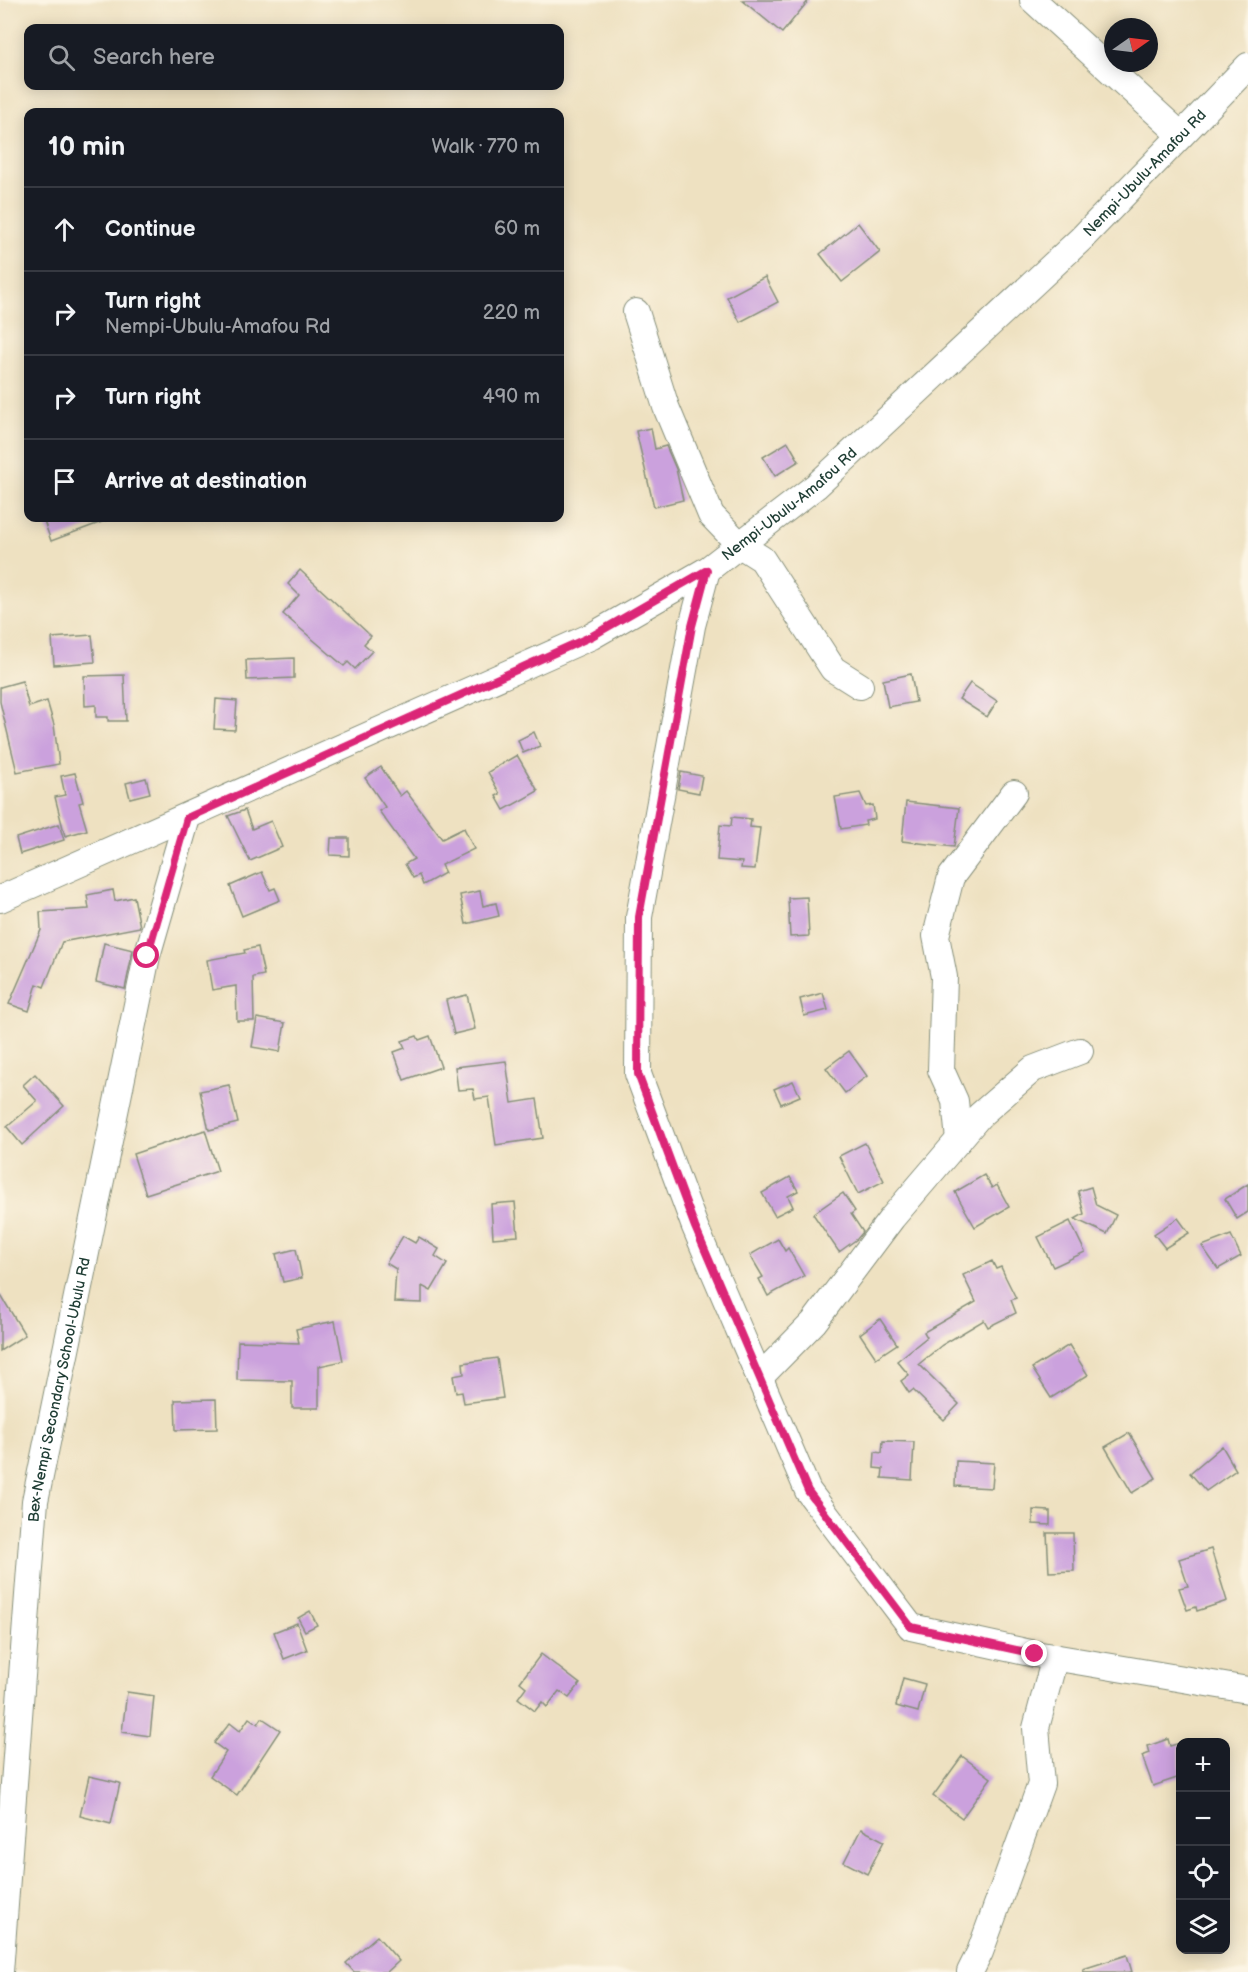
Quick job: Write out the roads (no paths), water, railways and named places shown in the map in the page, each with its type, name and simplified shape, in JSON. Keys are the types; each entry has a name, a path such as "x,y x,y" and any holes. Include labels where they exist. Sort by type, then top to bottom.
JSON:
{"street":[{"path":"1033,0 1181,135"},
{"name":"Nempi-Ubulu-Amafou Rd","path":"0,899 187,818 592,636 707,570 816,486 1081,239 1248,66"},
{"path":"636,312 666,407 711,515 740,545 762,559 833,669 860,686"},
{"path":"707,570 692,626 639,917 638,1074 695,1227 808,1491 911,1627 1055,1658 1248,1690"},
{"path":"959,1140 955,1101 941,1070 944,977 936,936 951,878 1014,793"},
{"name":"Bex-Nempi Secondary School-Ubulu Rd","path":"0,1972 36,1501 147,956 187,818"},
{"path":"759,1378 814,1322 892,1218 980,1115 1033,1069 1080,1051"},
{"path":"970,1972 980,1952 1041,1784 1036,1728 1055,1658"}]}
